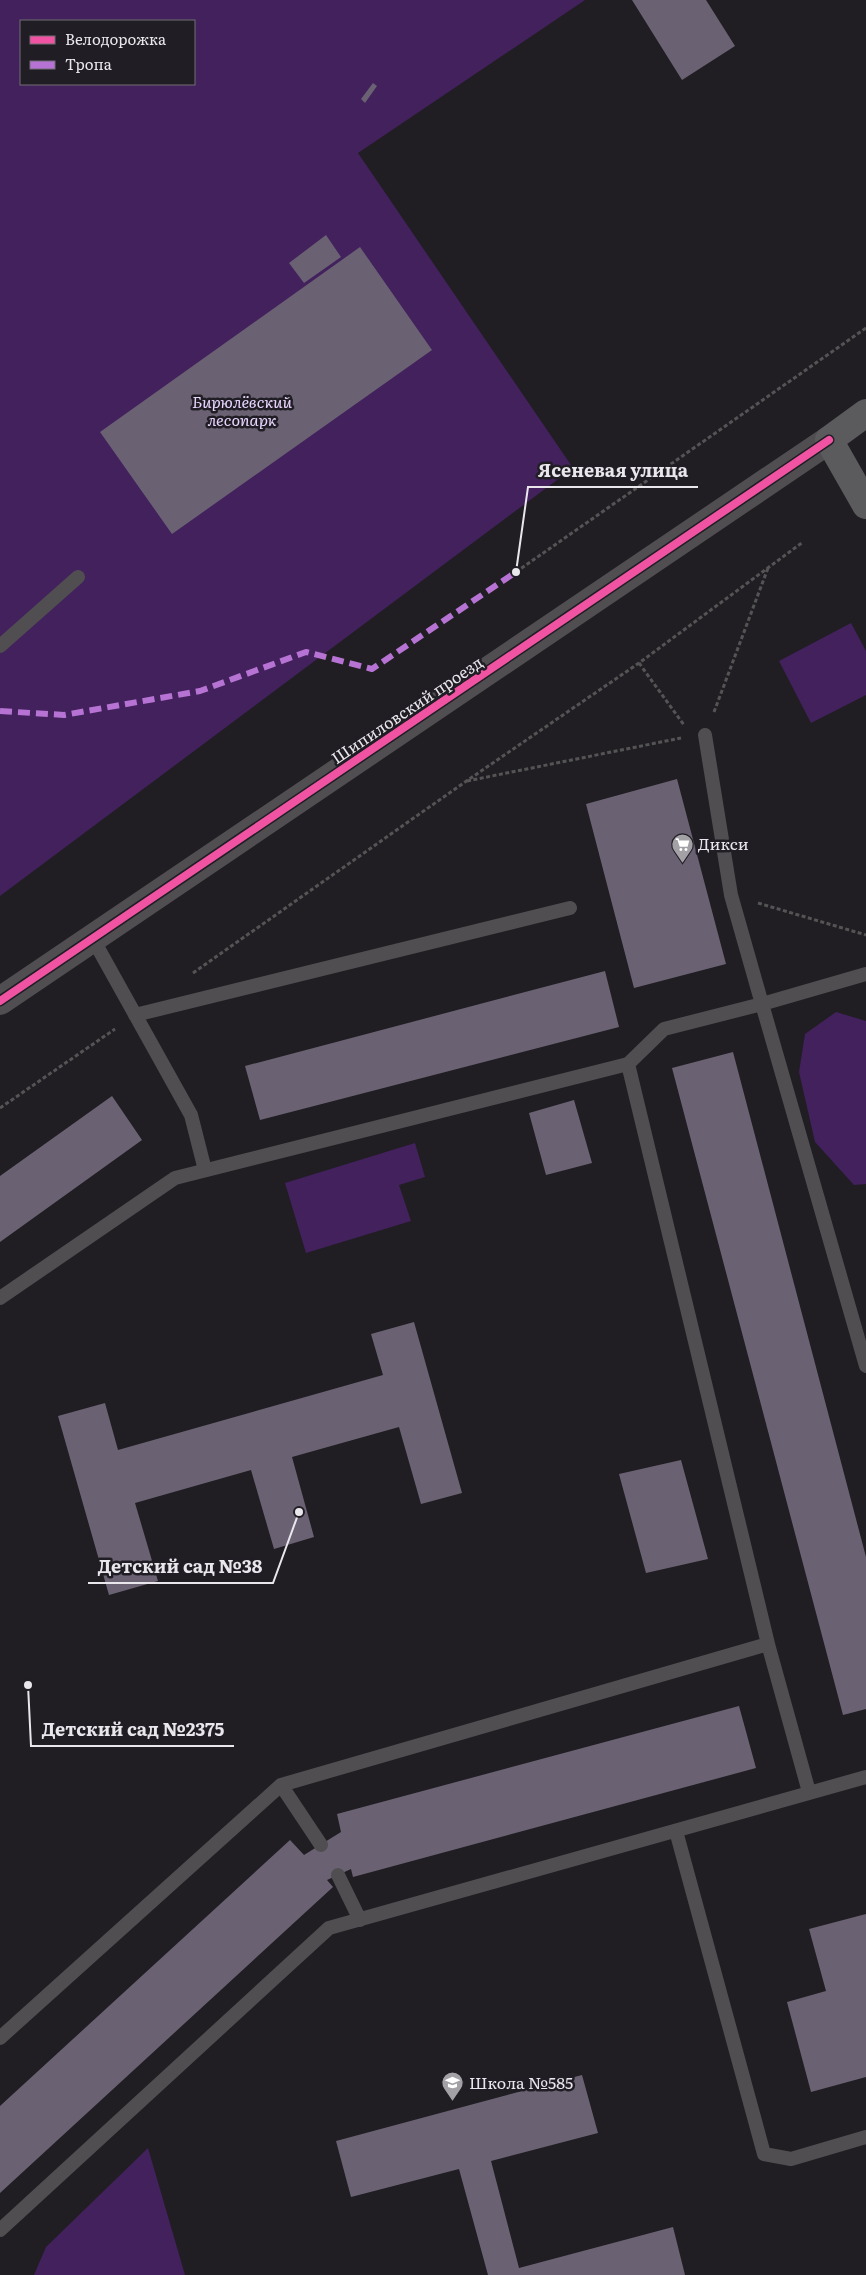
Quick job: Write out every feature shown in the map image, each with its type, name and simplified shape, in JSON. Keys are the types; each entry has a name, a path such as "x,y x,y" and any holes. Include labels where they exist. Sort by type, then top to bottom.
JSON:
{"main road":[{"name":"Шипиловский проезд","path":"828,440 866,412"},
{"path":"828,440 866,505"}],"street":[{"name":"Шипиловский проезд","path":"0,1001 828,440"}],"lane":[{"path":"0,646 78,578"},
{"path":"699,736 731,895 866,1366"},
{"path":"135,1015 570,908"},
{"path":"93,938 191,1115 205,1170"},
{"path":"0,1298 175,1178 628,1064 664,1029 762,1004 866,974"},
{"path":"628,1064 768,1644 809,1792"},
{"path":"0,2038 281,1784 768,1644"},
{"path":"0,2230 329,1928 866,1777"},
{"path":"281,1784 321,1844"},
{"path":"676,1831 764,2154 791,2159 866,2137"},
{"path":"338,1875 360,1920"}],"path":[{"path":"516,572 866,328"},
{"path":"191,975 465,782 639,663 803,542"},
{"path":"699,736 768,568"},
{"path":"639,663 699,736"},
{"path":"465,782 699,736"},
{"path":"731,895 866,935"},
{"path":"0,1108 135,1015"}],"green space":[{"name":"Бирюлёвский лесопарк","path":"0,0 585,0 358,153 573,468 0,896"},
{"path":"851,623 866,651 866,695 811,723 779,661"},
{"path":"836,1012 866,1021 866,1184 854,1185 815,1142 799,1072 805,1034"},
{"path":"415,1143 425,1177 399,1185 411,1221 306,1253 285,1183"},
{"path":"148,2148 185,2275 34,2275 46,2247"}],"building":[{"path":"632,0 706,0 735,46 682,80"},
{"path":"373,83 377,86 365,103 361,99"},
{"path":"326,235 341,257 304,283 289,263"},
{"path":"360,247 432,350 172,534 100,432"},
{"path":"677,779 726,964 634,988 586,804"},
{"path":"605,971 619,1027 260,1120 245,1066"},
{"path":"733,1052 866,1557 866,1709 843,1715 672,1068"},
{"path":"112,1096 142,1140 0,1242 0,1176"},
{"path":"574,1100 592,1163 546,1175 529,1113"},
{"path":"414,1322 462,1493 421,1504 399,1427 292,1457 314,1537 274,1549 251,1470 135,1503 158,1581 109,1595 58,1416 105,1403 118,1450 383,1375 371,1334"},
{"path":"681,1460 708,1559 646,1573 619,1474"},
{"path":"739,1706 756,1768 353,1877 351,1869 327,1880 333,1887 0,2193 0,2106 290,1840 304,1855 341,1832 337,1814"},
{"path":"866,1914 866,2077 811,2092 787,2002 826,1991 809,1929"},
{"path":"582,2075 598,2133 491,2161 519,2268 673,2227 685,2275 488,2275 459,2169 351,2197 336,2141"}],"marked path":[{"path":"0,711 64,715 200,691 306,652 372,669 516,572"}],"cycle path":[{"path":"0,1001 829,440"}],"place":[{"name":"Ясеневая улица","path":"516,572"},
{"name":"Дикси","path":"682,863"},
{"name":"Детский сад №38","path":"299,1512"},
{"name":"Детский сад №2375","path":"28,1685"},
{"name":"Школа №585","path":"453,2102"}]}
